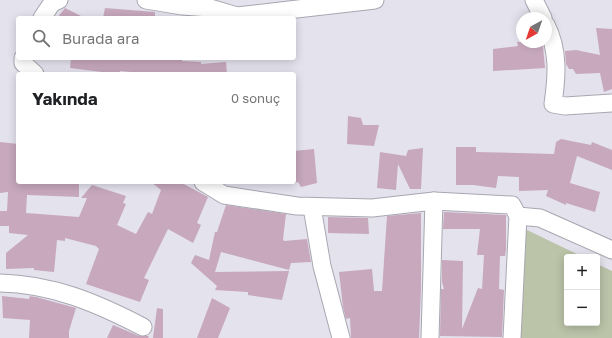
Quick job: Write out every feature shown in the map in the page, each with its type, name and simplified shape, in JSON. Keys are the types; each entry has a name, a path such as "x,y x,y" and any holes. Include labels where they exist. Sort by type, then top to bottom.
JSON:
{"street":[{"path":"43,16 52,3 59,0"},
{"path":"146,0 182,6 210,8 237,16 375,0"},
{"path":"218,0 237,16"},
{"path":"534,0 540,12"},
{"path":"552,36 557,72 553,104 565,106 612,103"},
{"path":"23,60 23,63 33,72"},
{"path":"206,184 224,195 253,201 312,207 372,208 434,201 512,205 518,216 512,338"},
{"path":"430,338 434,201"},
{"path":"312,207 322,266 342,338"},
{"path":"518,216 540,218 612,250"},
{"path":"0,284 33,285 57,290 104,307 143,327"}],"green space":[{"path":"519,229 527,230 577,254 564,254 564,326 600,326 600,265 612,271 612,338 515,338"}],"building":[{"path":"65,8 81,16 59,16"},
{"path":"105,8 155,12 155,16 103,16"},
{"path":"596,28 612,29 612,89 604,92 600,73 576,74 573,69 569,69 566,64 565,51 576,50 600,55"},
{"path":"516,46 516,48 543,48 545,68 493,71 493,49"},
{"path":"71,60 182,60 201,62 201,64 226,62 227,72 102,72 70,68"},
{"path":"348,116 361,118 363,125 379,125 374,146 347,144"},
{"path":"561,139 591,145 592,142 612,150 612,170 577,156 570,183 600,192 595,212 566,203 566,205 546,196 548,190 519,191 519,177 498,176 496,188 473,185 456,185 456,147 476,147 476,152 554,154 556,142"},
{"path":"0,142 16,144 16,184 79,184 79,197 27,195 26,213 79,217 87,198 81,198 92,185 126,196 123,203 126,204 117,225 136,234 148,212 152,214 161,190 154,184 184,184 208,197 197,223 201,225 193,243 168,229 144,278 149,280 140,302 86,284 99,249 96,246 65,238 65,241 57,240 54,272 34,270 34,268 6,269 6,253 28,235 9,233 9,226 0,226 0,211 7,211 8,192 0,193"},
{"path":"423,148 421,189 410,189 398,164 396,190 377,188 380,152 406,156 408,150"},
{"path":"314,149 317,183 301,187 298,182 296,182 296,151"},
{"path":"226,205 286,214 284,241 307,239 311,262 291,263 289,270 221,252 215,272 289,271 282,300 248,295 248,292 215,290 217,286 191,263 195,255 209,260 215,232 217,232"},
{"path":"444,212 506,215 506,250 505,256 500,256 499,289 504,290 502,337 440,336 441,289 444,289 442,282 442,260 463,261 462,329 478,288 482,289 484,255 477,255 480,229 443,229"},
{"path":"421,213 421,289 419,338 351,338 350,318 346,319 343,307 339,272 372,269 374,291 382,291 387,216"},
{"path":"328,217 368,218 369,234 328,233"},
{"path":"2,296 29,299 30,296 76,308 69,331 69,338 29,338 30,320 3,318"},
{"path":"212,298 230,308 218,338 197,338"},
{"path":"157,308 163,309 163,338 153,338"},
{"path":"113,325 139,336 149,336 148,338 107,338"}]}
